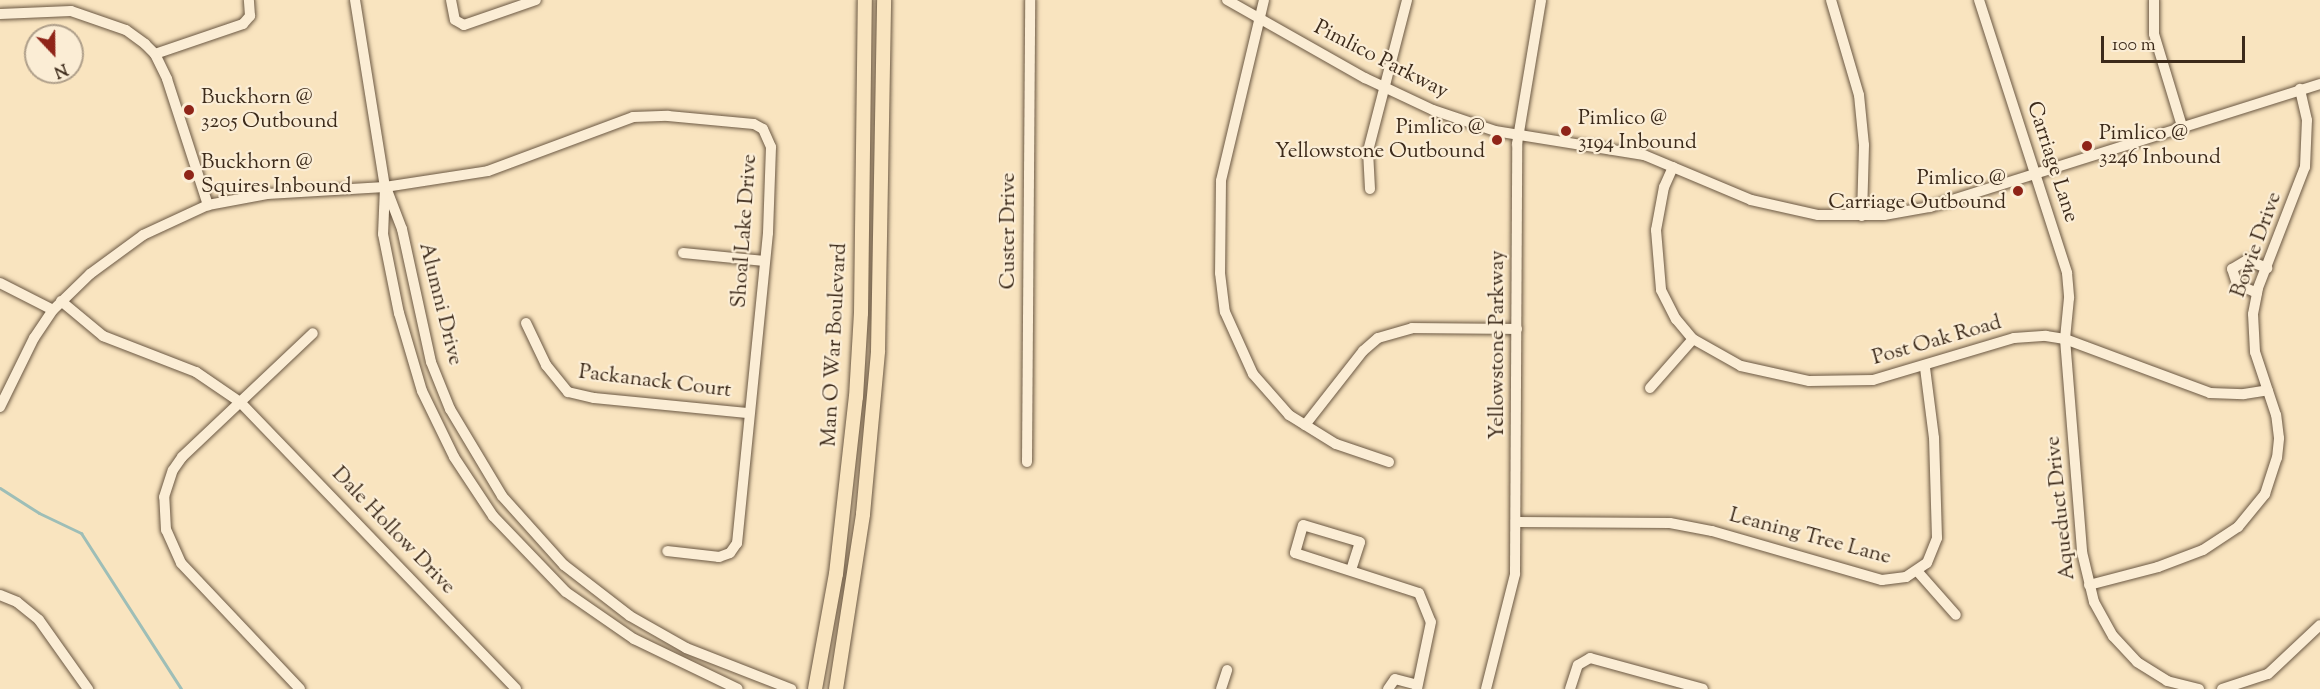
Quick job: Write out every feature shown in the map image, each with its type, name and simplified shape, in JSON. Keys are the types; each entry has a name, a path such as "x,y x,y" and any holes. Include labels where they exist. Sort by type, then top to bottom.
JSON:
{"main road":[{"name":"Man O War Boulevard","path":"815,689 845,510 859,354 865,0"},
{"name":"Man O War Boulevard","path":"836,689 863,514 878,351 884,0"}],"street":[{"path":"155,54 243,24 250,15 249,0"},
{"name":"Alumni Drive","path":"356,0 386,187 402,229 431,362 450,409 508,503 577,576 630,616 694,651 791,689"},
{"path":"451,0 455,20 464,25 536,0"},
{"name":"Custer Drive","path":"1027,462 1030,0"},
{"name":"Pimlico Parkway","path":"1227,0 1384,87 1432,110 1517,135 1634,153 1773,207 1818,215 1862,216 1930,207 2320,84"},
{"path":"1264,0 1221,181 1222,295 1231,329 1252,374 1279,405 1305,426 1336,444 1389,462"},
{"path":"1370,189 1368,151 1407,0"},
{"name":"Yellowstone Parkway","path":"1486,689 1512,591 1517,522 1517,135 1541,0"},
{"path":"1831,0 1859,95 1864,145 1862,216"},
{"name":"Carriage Lane","path":"1979,0 2067,273 2070,298 2065,339"},
{"path":"2154,0 2154,34 2182,126"},
{"path":"0,14 55,10 88,16 126,30 155,54 208,205"},
{"name":"Bowie Drive","path":"2089,585 2187,557 2220,540 2254,511 2265,494 2277,458 2276,415 2253,340 2257,293 2305,167 2307,120 2300,89"},
{"name":"Shoal Lake Drive","path":"386,187 509,165 633,117 668,116 754,124 763,129 771,147 765,261 734,549 719,557 667,551"},
{"name":"Post Oak Road","path":"1673,167 1659,208 1657,272 1667,306 1693,339 1741,366 1799,380 1873,380 1925,368 2014,338 2065,339 2210,393 2244,394 2268,390"},
{"path":"0,406 21,359 53,310 123,247 208,205 267,194 386,187"},
{"name":"Alumni Drive","path":"386,187 383,234 409,353 441,434 487,508 548,576 594,614 670,659 738,689"},
{"path":"683,253 765,261"},
{"path":"2257,293 2237,284 2232,269 2247,260 2267,268"},
{"path":"0,283 53,310"},
{"name":"Dale Hollow Drive","path":"62,301 103,336 195,372 240,402 516,689"},
{"name":"Packanack Court","path":"526,323 546,365 568,392 594,398 747,413"},
{"path":"1305,426 1362,351 1378,338 1412,328 1517,329"},
{"path":"300,689 181,563 166,530 164,497 173,470 240,402 314,333"},
{"path":"1650,388 1693,339"},
{"name":"Aqueduct Drive","path":"2065,339 2082,552 2089,585 2103,621 2137,662 2167,681 2199,689"},
{"name":"Leaning Tree Lane","path":"1517,522 1670,523 1712,531 1882,580 1898,580 1918,572 1932,556 1937,538 1934,438 1925,368"},
{"path":"1352,570 1360,542 1303,525 1295,553 1419,593 1428,608 1431,622 1417,687 1395,679 1388,689"},
{"path":"1918,572 1956,615"},
{"path":"0,595 17,602 39,620 88,689"},
{"path":"2222,689 2268,674 2320,626"},
{"path":"1569,689 1578,665 1590,658 1703,689"},
{"path":"1221,689 1227,670"}],"waterway":[{"path":"0,488 39,513 81,533 181,689"}],"place":[{"name":"Buckhorn @ 3205 Outbound","path":"189,110"},
{"name":"Pimlico @ 3194 Inbound","path":"1566,131"},
{"name":"Pimlico @ Yellowstone Outbound","path":"1497,140"},
{"name":"Pimlico @ 3246 Inbound","path":"2087,146"},
{"name":"Buckhorn @ Squires Inbound","path":"189,175"},
{"name":"Pimlico @ Carriage Outbound","path":"2018,191"}]}
